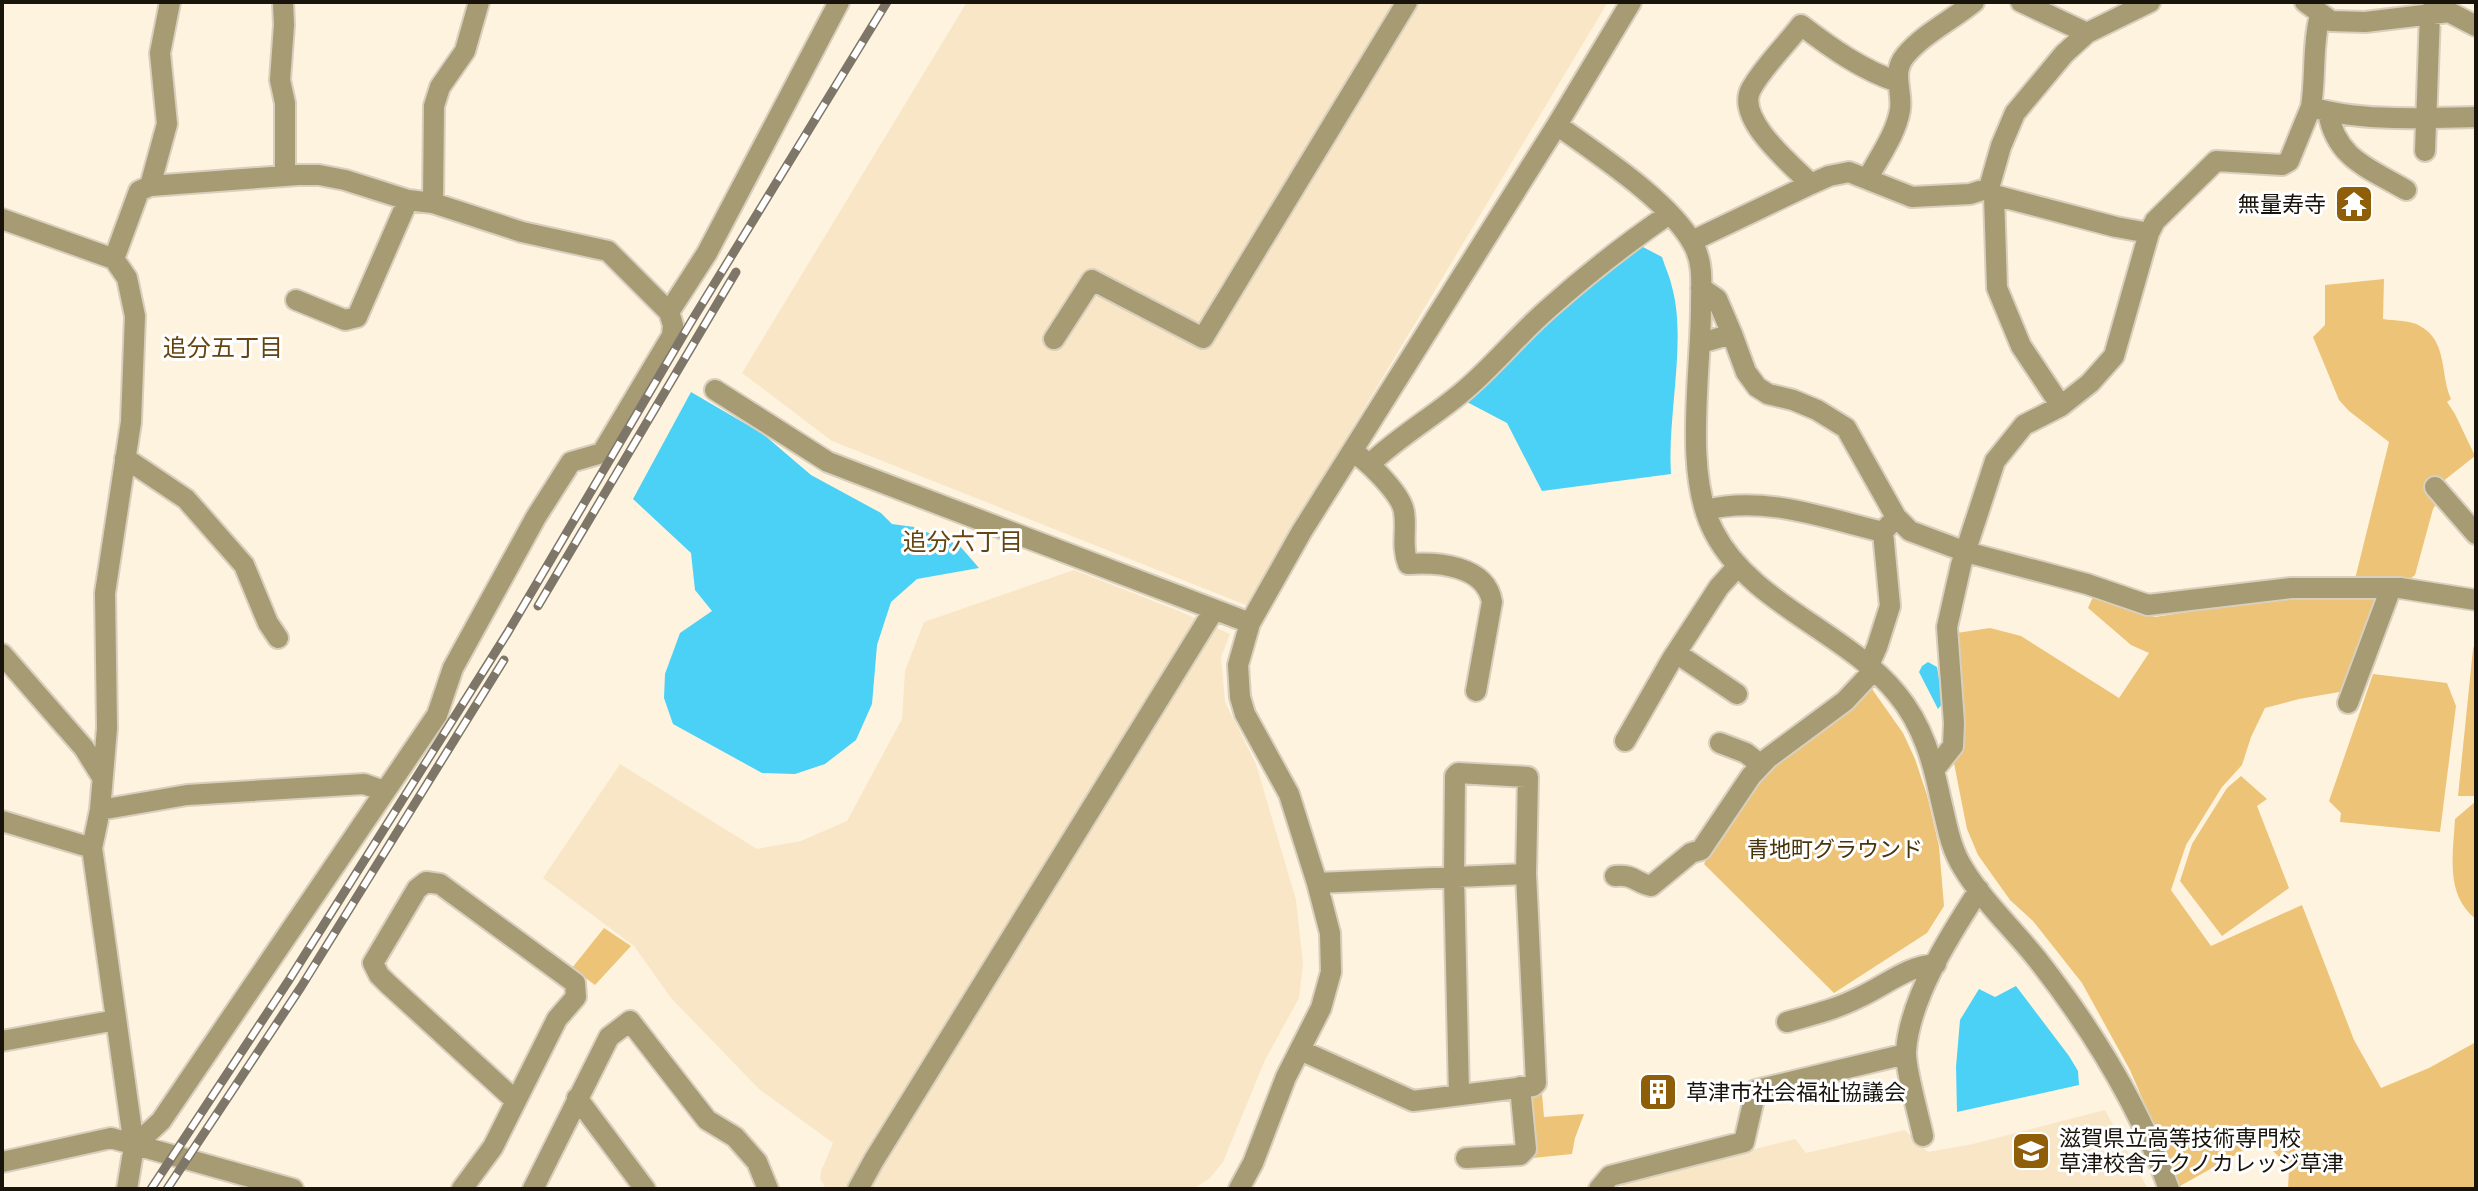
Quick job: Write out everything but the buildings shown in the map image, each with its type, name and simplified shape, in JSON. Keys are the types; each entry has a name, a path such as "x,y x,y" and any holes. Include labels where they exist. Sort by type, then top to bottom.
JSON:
{"street":[{"path":"150,186 167,124 160,53 170,2"},
{"path":"283,2 280,80 285,103 285,176"},
{"path":"433,203 434,106 440,87 465,51 479,2"},
{"path":"669,312 707,253 839,2"},
{"path":"1054,339 1092,280 1203,338 1407,2"},
{"path":"1239,1189 1250,1170 1278,1095 1321,1008 1331,972 1330,933 1289,794 1245,714 1240,697 1238,665 1250,623 1302,531 1631,2"},
{"path":"1868,178 1898,122 1901,104 1896,75 1903,58 1974,2"},
{"path":"2021,2 2087,33"},
{"path":"2061,406 2021,346 1997,288 1991,192 2001,146 2015,113 2064,54 2087,33 2150,2"},
{"path":"2313,8 2331,21 2365,22 2433,8 2449,12 2476,26"},
{"path":"2313,8 2319,109 2345,152 2406,190"},
{"path":"2425,151 2433,8"},
{"path":"1811,184 1765,139 1749,109 1750,91 1801,25 1843,55 1898,82"},
{"path":"2319,109 2426,118 2476,117"},
{"path":"1934,770 1953,746 1947,627 1961,565 1995,461 2024,425 2061,406 2090,383 2114,356 2155,221 2216,161 2282,165 2289,161 2319,109"},
{"path":"1557,125 1641,187 1692,241 1700,259 1701,343 1696,450 1705,510 1720,543 1738,566 1760,586 1871,668 1898,695 1913,716 1934,770 1950,841 1964,870 2092,1034 2138,1116 2169,1189"},
{"path":"1692,241 1829,176 1849,172 1912,197 1991,192 2116,227 2149,233"},
{"path":"114,259 139,191 150,186 319,175 408,200 433,203 522,232 608,251 669,312 673,325 672,336 602,453 571,462 536,517 453,668 437,715 161,1121 134,1146"},
{"path":"296,300 345,320 357,317 408,200"},
{"path":"1370,464 1466,389 1547,309 1632,239 1669,214"},
{"path":"2,219 114,259 127,278 135,316 131,422 105,593 107,728 100,810 92,848 134,1146 127,1189"},
{"path":"1615,876 1635,877 1644,885 1651,886 1691,853 1701,850 1739,792 1761,765 1845,701 1871,668 1890,606 1889,525 1846,428 1817,410 1768,394 1757,387 1746,372 1717,299 1701,288"},
{"path":"1701,343 1732,334"},
{"path":"715,390 828,462 1250,623"},
{"path":"1353,451 1370,464 1404,508 1403,554 1408,564 1428,562 1453,566 1475,576 1491,593 1476,691"},
{"path":"125,458 186,499 244,565 268,623 278,638"},
{"path":"2435,487 2476,534"},
{"path":"1705,510 1747,504 1889,525 1966,552 2087,584 2148,605 2291,588 2391,588 2476,600"},
{"path":"1625,741 1676,653 1719,587 1738,566"},
{"path":"2348,703 2391,588"},
{"path":"858,1189 1214,610"},
{"path":"1676,653 1737,694"},
{"path":"2,654 84,748 102,777"},
{"path":"1720,743 1746,753 1761,765"},
{"path":"1300,1050 1413,1101 1533,1086 1536,1083 1526,874 1528,777 1458,773 1455,776 1459,1094"},
{"path":"100,810 187,795 364,784 384,791"},
{"path":"2,821 92,848"},
{"path":"1317,883 1526,874"},
{"path":"462,1189 493,1147 516,1101 557,1019 576,997 575,983 440,884 426,882 417,889 373,963 374,968 516,1101"},
{"path":"1923,1136 1906,1054 1913,1017 1946,940 1979,890"},
{"path":"1787,1022 1836,1008 1878,989 1910,969 1936,964"},
{"path":"2,1041 116,1020"},
{"path":"533,1189 609,1037 630,1021 707,1120 735,1137 757,1162 768,1189"},
{"path":"1599,1189 1610,1176 1744,1142 1756,1090 1906,1054"},
{"path":"1466,1158 1520,1155 1526,1149 1520,1087"},
{"path":"577,1098 645,1189"},
{"path":"2,1162 111,1138 293,1189"}],"shaded area":[{"path":"967,2 1608,2 1246,605 832,441 742,373"},
{"path":"1074,570 1230,634 1221,657 1225,702 1256,764 1296,900 1303,964 1299,998 1265,1060 1223,1162 1210,1178 1193,1189 826,1189 820,1179 821,1171 833,1143 759,1089 671,998 634,946 543,878 620,764 757,849 801,841 847,821 902,719 905,671 924,622"},
{"name":"滋賀県立高等技術専門校 草津校舎テクノカレッジ草津","path":"2105,1110 2148,1189 1621,1189 1624,1183 1795,1139 1806,1153 1905,1130 1928,1152 1973,1144"}],"green space":[{"path":"2384,279 2383,319 2416,324 2435,340 2451,399 2447,402 2475,456 2437,486 2438,501 2433,509 2415,575 2406,582 2355,579 2389,442 2339,400 2313,337 2325,325 2325,285"},
{"path":"2382,595 2345,691 2265,708 2242,765 2222,787 2186,845 2171,890 2211,946 2302,905 2354,1040 2381,1088 2429,1068 2476,1042 2476,1189 2288,1189 2289,1167 2270,1148 2255,1144 2180,1186 2130,1070 2082,983 2033,921 2010,900 1978,855 1967,829 1954,763 1957,746 1950,634 1990,628 2021,636 2119,698 2149,653 2131,645 2088,608 2093,597 2155,617 2285,597"},
{"path":"2476,639 2476,796 2458,796 2473,649"},
{"path":"2373,674 2447,683 2456,706 2440,832 2340,822 2341,813 2329,801"},
{"name":"青地町グラウンド","path":"1872,689 1903,733 1927,795 1939,846 1944,906 1927,933 1834,993 1704,864 1728,818 1768,768"},
{"path":"2241,776 2267,799 2257,806 2289,888 2222,936 2180,881 2192,844 2227,788"},
{"path":"2476,801 2476,919 2459,898 2453,860 2455,819"},
{"path":"604,928 631,946 595,985 572,968"},
{"path":"1542,1094 1544,1117 1584,1114 1572,1154 1533,1158 1528,1096"}],"water":[{"path":"1643,247 1662,257 1676,308 1678,331 1671,474 1542,491 1507,423 1465,401 1629,248"},
{"path":"691,392 763,434 811,475 881,513 892,524 914,527 959,545 979,568 917,579 891,602 877,645 872,704 856,740 825,764 795,774 762,773 673,724 664,698 665,674 680,633 712,611 695,590 691,553 633,499"},
{"path":"1928,662 1937,667 1943,703 1938,709 1919,672"},
{"path":"2016,986 2069,1056 2078,1071 2079,1085 1957,1112 1956,1067 1960,1020 1979,989 1995,997"}],"railway":[{"path":"151,1189 289,980 508,632 691,322 887,2"},
{"path":"538,606 736,272"},
{"path":"167,1189 301,987 504,660"}],"place":[{"name":"無量寿寺","path":"2354,204"},
{"name":"草津市社会福祉協議会","path":"1658,1092"},
{"name":"滋賀県立高等技術専門校 草津校舎テクノカレッジ草津","path":"2031,1151"}],"district":[{"name":"追分五丁目","path":"223,348"},
{"name":"追分六丁目","path":"963,542"}]}
